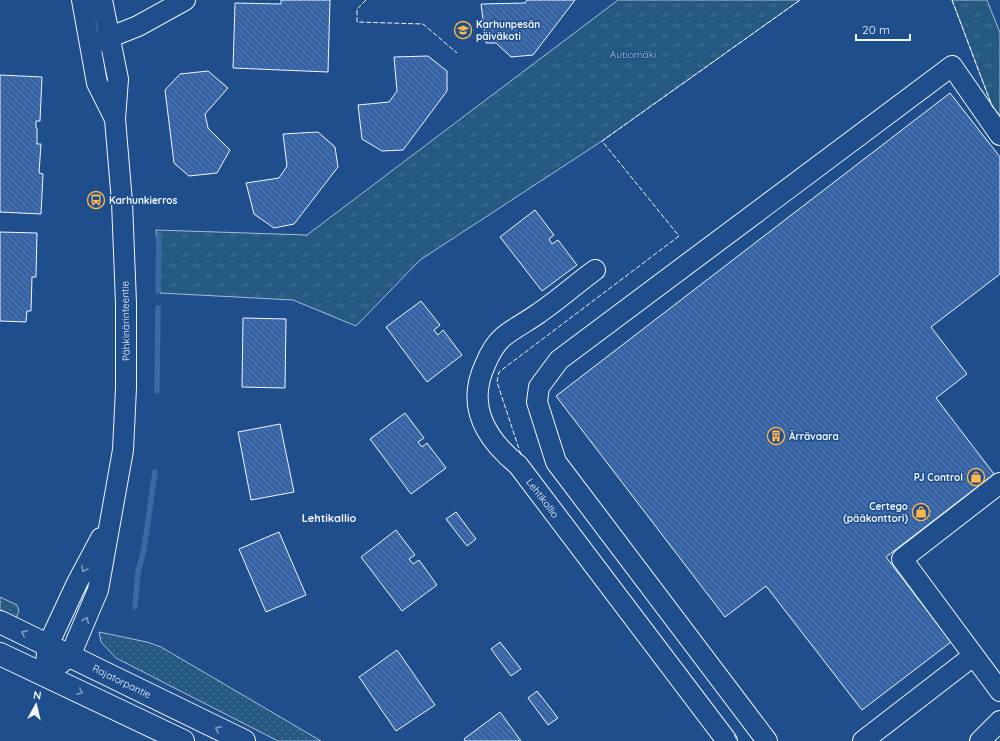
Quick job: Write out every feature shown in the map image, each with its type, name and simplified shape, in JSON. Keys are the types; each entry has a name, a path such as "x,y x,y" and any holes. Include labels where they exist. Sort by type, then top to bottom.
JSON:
{"main road":[{"name":"Rajatorpantie","path":"0,622 244,741"},
{"path":"0,654 182,741"}],"street":[{"name":"Pähkinärinteentie","path":"82,0 97,83 115,119"},
{"name":"Pähkinärinteentie","path":"45,676 70,656 98,590 123,450 126,388 126,303 122,202 115,119 118,79 102,0"},
{"path":"90,45 138,26 185,0"},
{"path":"767,741 556,462 537,402 539,387 559,360 952,66 1000,135"},
{"name":"Lehtikallio","path":"595,270 539,313 503,337 494,349 481,374 477,400 481,420 489,436 504,454 518,466 727,741"},
{"path":"1000,483 902,559 1000,691"},
{"name":"Pähkinärinteentie","path":"45,676 48,645 77,583 109,523"},
{"path":"863,741 973,656"},
{"path":"182,741 193,716"},
{"path":"980,741 1000,721"}],"green space":[{"name":"Autiomäki","path":"618,0 800,0 602,141 420,260 356,326 293,300 160,293 156,230 307,235"},
{"path":"952,0 987,0 1000,33 1000,116 992,106"},
{"path":"0,597 17,605 19,611 16,618 0,612"},
{"path":"99,632 147,642 161,647 321,741 278,741 116,658 101,642"}],"building":[{"path":"281,0 330,0 328,72 233,68 235,3 281,4"},
{"path":"527,0 575,0 533,55 511,57 496,43 486,43 481,4 525,3"},
{"path":"428,56 447,71 447,91 403,150 382,151 362,139 358,105 389,102 397,91 394,57"},
{"path":"208,71 228,88 205,114 208,128 230,150 217,173 189,176 174,163 165,90 180,74"},
{"path":"0,75 42,77 40,121 36,121 37,144 41,144 39,173 43,174 41,214 0,212"},
{"name":"Ärrävaara","path":"950,93 1000,157 1000,274 931,327 967,374 936,398 994,474 886,557 951,642 862,710 766,586 725,617 556,396"},
{"path":"318,132 335,147 338,167 294,224 274,228 254,214 246,183 279,178 287,166 283,134"},
{"path":"535,210 554,235 549,239 552,244 558,240 577,265 542,291 500,237"},
{"path":"0,232 37,233 36,277 32,277 31,311 27,311 26,322 0,321"},
{"path":"421,301 440,325 434,330 438,335 443,330 462,355 427,382 386,327"},
{"path":"243,318 286,319 285,388 242,387"},
{"path":"405,413 424,438 418,442 422,447 427,443 446,468 411,494 370,439"},
{"path":"280,424 294,492 251,500 238,432"},
{"path":"456,512 476,539 467,546 446,519"},
{"path":"396,530 415,555 409,559 413,564 419,560 437,585 402,611 361,557"},
{"path":"279,532 306,595 266,612 239,549"},
{"path":"500,642 521,669 511,676 491,649"},
{"path":"397,650 435,705 396,731 359,677"},
{"path":"537,691 558,718 548,725 528,698"},
{"path":"500,712 521,741 465,741 464,739"}],"waterway":[{"path":"158,291 159,235"},
{"path":"157,391 158,308"},
{"path":"135,607 138,572 144,549 155,472"}],"fence":[{"path":"366,0 357,9 357,22 423,24 457,53"},
{"path":"521,455 497,382 499,372 679,236 602,141 800,0"},
{"path":"952,0 992,106 1000,116"},
{"path":"734,735 738,741"}],"place":[{"name":"Karhunpesän päiväkoti","path":"463,30"},
{"name":"Karhunkierros","path":"96,200"},
{"name":"Ärrävaara","path":"776,436"},
{"name":"PJ Control","path":"976,477"},
{"name":"Certego (pääkonttori)","path":"921,512"}],"district":[{"name":"Lehtikallio","path":"329,518"}]}
